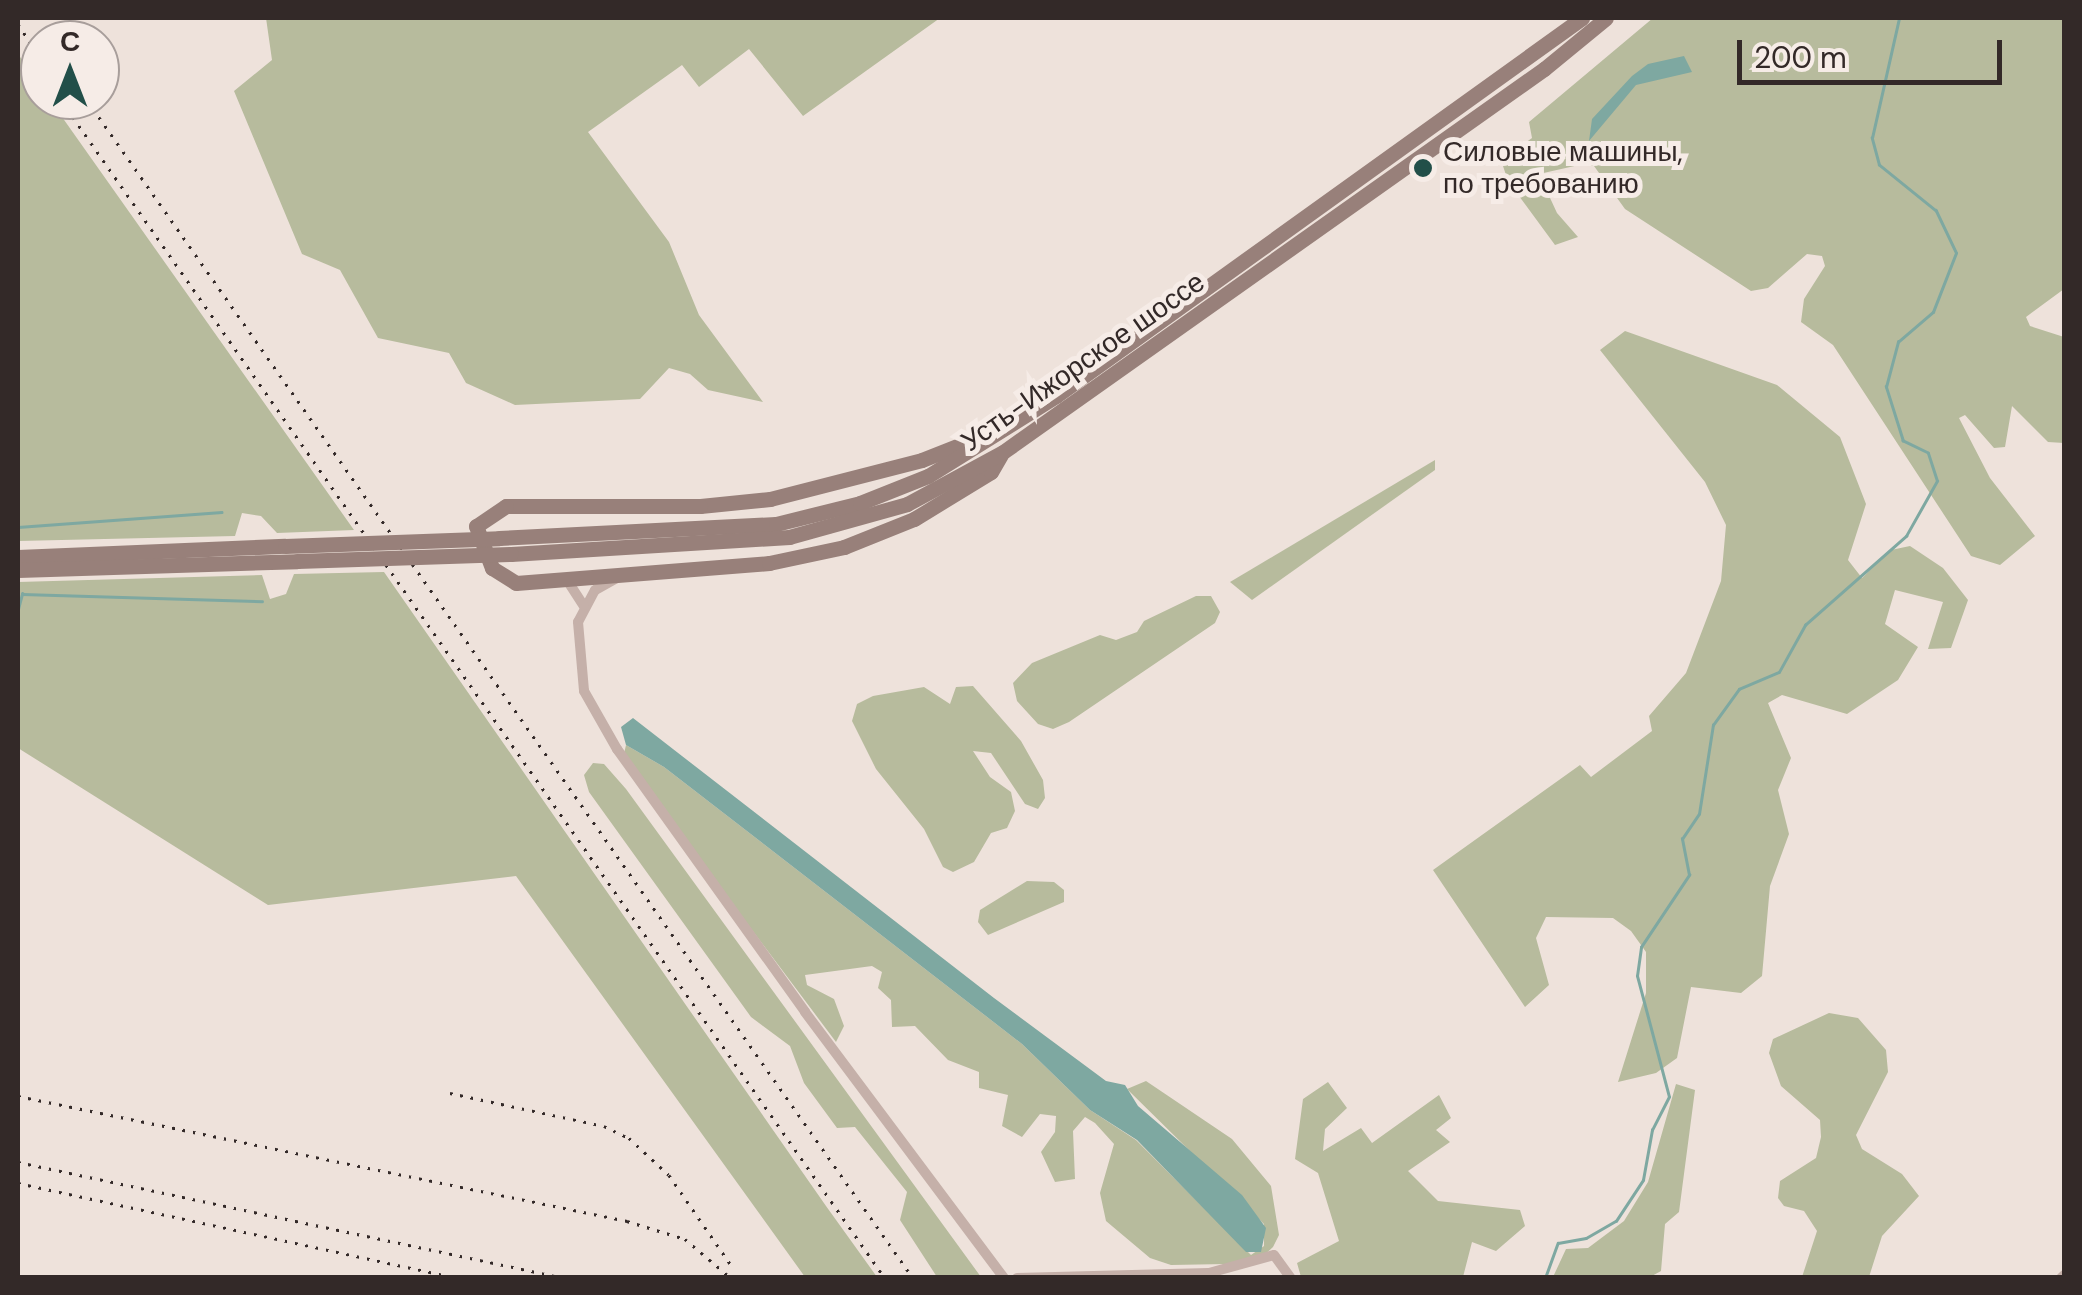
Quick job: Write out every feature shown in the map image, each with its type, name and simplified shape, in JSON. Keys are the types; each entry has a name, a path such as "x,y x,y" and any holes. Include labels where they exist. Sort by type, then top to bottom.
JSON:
{"street":[{"name":"Усть-Ижорское шоссе","path":"18,557 710,530 815,516 928,476 1014,424 1582,18"},
{"name":"Усть-Ижорское шоссе","path":"18,570 701,546 805,534 907,504 1003,452 1544,69 1606,18"},
{"path":"1003,452 992,472 962,492 844,548 769,563 567,580 505,580 492,568 478,520 506,506 700,506 770,499 922,460 1014,424"},
{"path":"583,604 620,576"},
{"path":"567,580 583,604 577,665 617,749 1004,1278"},
{"path":"1017,1278 1209,1273 1274,1255 1291,1278"}],"green space":[{"path":"266,18 940,18 803,116 749,49 699,87 682,65 588,132 669,242 699,315 763,402 708,390 690,374 669,368 640,399 515,405 466,383 449,353 378,338 340,270 302,254 234,91 272,60"},
{"path":"1653,18 2064,18 2064,289 2026,317 2030,326 2064,337 2064,443 2048,442 2012,406 2005,447 1994,448 1965,415 1959,418 1990,478 2035,536 2000,565 1971,556 1833,345 1801,322 1804,299 1825,266 1822,256 1807,254 1768,288 1751,291 1625,209 1594,166 1579,165 1539,174 1557,213 1578,237 1555,245 1508,181 1501,160 1532,138 1529,122"},
{"path":"18,54 20,120 64,120 354,530 277,533 261,516 242,513 235,536 18,541"},
{"path":"1625,331 1777,385 1840,437 1866,504 1848,560 1862,578 1891,550 1910,546 1943,568 1968,600 1951,648 1928,649 1943,602 1895,590 1885,624 1918,647 1898,680 1847,714 1782,695 1768,703 1791,758 1778,790 1789,834 1770,886 1762,976 1741,993 1691,987 1677,1058 1656,1073 1618,1082 1646,993 1646,952 1631,931 1613,918 1546,917 1536,938 1549,985 1525,1007 1433,870 1580,765 1591,777 1652,731 1649,716 1686,673 1721,581 1726,525 1705,482 1600,350"},
{"path":"1435,460 1435,470 1252,600 1230,582"},
{"path":"384,572 877,1277 805,1277 516,876 268,905 18,748 18,582 262,575 270,599 286,594 294,574"},
{"path":"1196,596 1211,596 1220,612 1215,623 1069,722 1053,729 1038,724 1017,701 1013,683 1032,663 1100,635 1116,640 1137,632 1144,621"},
{"path":"973,686 1021,741 1043,780 1045,798 1038,809 1025,804 991,753 973,751 990,777 1011,792 1015,811 1007,828 991,833 974,862 953,872 943,867 924,829 876,769 852,721 857,704 873,696 924,687 950,704 956,687"},
{"path":"626,745 664,767 1022,1044 1090,1110 1136,1140 1251,1255 1264,1246 1264,1224 1127,1089 1146,1081 1232,1139 1271,1186 1279,1235 1273,1247 1262,1257 1226,1264 1171,1265 1150,1258 1106,1221 1100,1193 1114,1144 1095,1123 1085,1117 1073,1131 1075,1179 1055,1182 1041,1152 1055,1132 1056,1116 1040,1114 1022,1137 1002,1126 1008,1095 979,1088 979,1072 948,1060 915,1026 892,1027 891,1000 878,988 882,972 872,966 805,975 807,985 834,999 844,1026 836,1042 623,758"},
{"path":"593,763 604,764 626,789 981,1277 937,1277 900,1220 907,1192 855,1127 837,1128 804,1083 790,1046 751,1017 589,792 584,775"},
{"path":"1027,881 1054,882 1064,890 1064,902 988,935 978,922 980,910"},
{"path":"1829,1013 1858,1018 1886,1050 1888,1072 1856,1135 1862,1149 1902,1174 1919,1196 1882,1236 1869,1277 1802,1277 1817,1231 1804,1211 1784,1206 1778,1198 1780,1181 1816,1158 1820,1120 1781,1086 1769,1053 1773,1039"},
{"path":"1328,1082 1347,1108 1325,1129 1323,1151 1361,1128 1372,1143 1439,1095 1451,1118 1436,1130 1450,1142 1408,1171 1438,1201 1520,1210 1525,1226 1496,1251 1472,1242 1463,1277 1301,1277 1297,1263 1339,1241 1318,1173 1295,1159 1303,1099"},
{"path":"1676,1084 1695,1090 1679,1212 1665,1224 1661,1271 1650,1277 1553,1277 1566,1249 1588,1248 1624,1221 1648,1182"}],"water":[{"path":"1684,56 1692,72 1636,85 1589,141 1592,119 1632,76 1648,64"},
{"path":"633,718 994,998 1106,1081 1125,1085 1138,1106 1242,1195 1266,1228 1261,1252 1246,1252 1137,1140 1090,1110 1022,1044 664,767 626,745 621,727"}],"waterway":[{"path":"1545,1278 1558,1243 1586,1238 1616,1221 1643,1180 1652,1130 1669,1097 1637,976 1641,947 1689,875 1682,839 1699,814 1713,725 1739,689 1779,672 1805,625 1906,536 1937,481 1928,453 1903,441 1886,387 1898,342 1933,312 1956,253 1936,211 1879,165 1872,138 1899,18"},
{"path":"18,527 221,512"},
{"path":"18,609 22,594 262,601"}],"railway":[{"path":"75,120 885,1278"},
{"path":"101,120 913,1278"},
{"path":"450,1093 604,1126 629,1138 669,1175 731,1265"},
{"path":"18,1096 627,1221 685,1239 731,1278"},
{"path":"18,1162 564,1278"},
{"path":"18,1183 459,1278"}],"place":[{"name":"Силовые машины, по требованию","path":"1423,168"}]}
